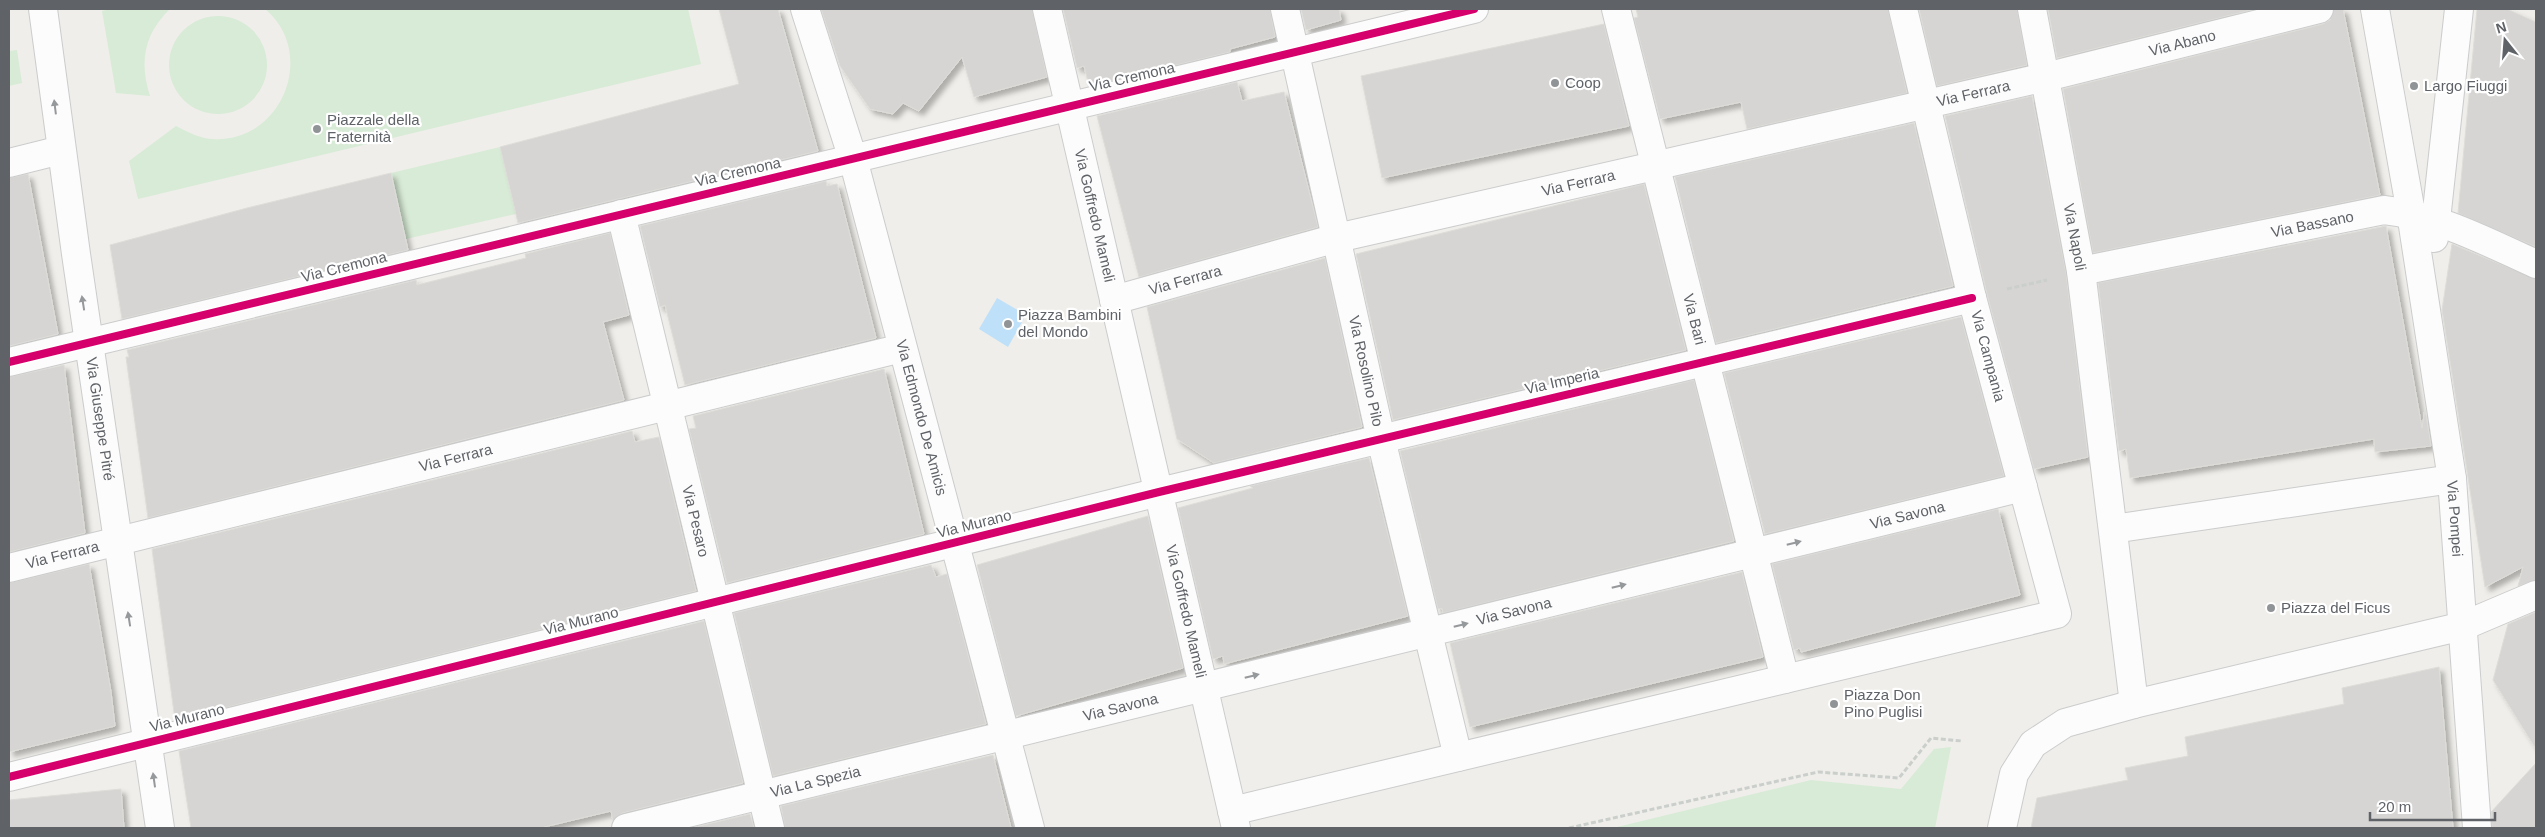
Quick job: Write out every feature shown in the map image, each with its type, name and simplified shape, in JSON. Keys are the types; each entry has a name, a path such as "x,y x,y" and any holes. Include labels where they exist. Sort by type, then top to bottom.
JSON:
{"street":[{"name":"Via Giuseppe Pitré","path":"43,9 61,150 160,828"},
{"name":"Via Edmondo De Amicis","path":"805,9 853,159 953,543 1030,828"},
{"name":"Via Goffredo Mameli","path":"1047,9 1205,687 1234,820"},
{"name":"Via Rosolino Pilo","path":"1285,9 1381,439 1456,744"},
{"name":"Via Cremona","path":"9,362 1474,9"},
{"name":"Via Bari","path":"1616,9 1782,668"},
{"name":"Via Campania","path":"1782,668 2056,614 1972,298 1903,9"},
{"name":"Via Napoli","path":"2032,9 2081,271 2134,704"},
{"name":"Via Abano","path":"2046,77 2251,17 2318,9"},
{"path":"2375,9 2424,217"},
{"path":"2424,217 2459,9"},
{"name":"Via Ferrara","path":"1114,300 1337,238 2046,77"},
{"path":"9,163 61,150"},
{"name":"Via Bassano","path":"2081,271 2384,210 2424,217 2536,264"},
{"name":"Via Pesaro","path":"621,214 770,828"},
{"name":"Via Pompei","path":"2424,217 2424,295 2452,478 2477,828"},
{"name":"Via Imperia","path":"1159,492 1972,298"},
{"name":"Via Ferrara","path":"9,568 902,348"},
{"path":"2113,529 2452,478"},
{"name":"Via Savona","path":"1006,736 2023,487"},
{"name":"Via Murano","path":"9,777 1159,492"},
{"path":"2002,828 2014,774 2033,744 2065,723 2134,704 2463,626 2536,595"},
{"path":"1234,820 1456,744 1782,668"},
{"name":"Via La Spezia","path":"626,828 1006,736"}],"path":[{"path":"1972,298 2081,271"},
{"path":"1569,828 1818,772 1899,778 1931,738 1962,742"}],"green space":[{"path":"110,9 170,9 154,28 146,49 145,72 150,96 116,93 102,11"},
{"path":"265,9 688,9 701,64 138,199 129,161 176,126 212,139 237,137 257,127 274,112 285,92 290,71 289,49 281,27"},
{"path":"218,16 237,20 253,30 263,46 267,65 263,84 253,100 237,110 218,114 199,110 183,100 173,84 169,65 173,46 183,30 199,20"},
{"path":"17,50 22,83 9,86 9,51"},
{"path":"500,147 516,214 406,239 391,173"},
{"path":"1951,747 1935,828 1613,828 1811,780 1901,789 1934,749"}],"water":[{"path":"997,298 1026,315 1008,347 979,329"}],"building":[{"path":"719,9 778,9 818,151 518,223 500,147 739,84"},
{"path":"821,9 1032,9 1047,77 974,97 962,57 919,111 903,103 893,114 870,109 840,66"},
{"path":"1063,9 1270,9 1275,37 1230,49 1230,52 1089,86 1084,66 1077,68"},
{"path":"1301,9 1339,9 1341,20 1306,30"},
{"path":"1636,9 1888,9 1907,93 1747,129 1741,102 1660,119 1634,18 1638,17"},
{"path":"1919,9 2017,9 2027,65 1937,86"},
{"path":"2048,9 2255,9 2057,58"},
{"path":"2334,9 2343,9 2380,195 2093,253 2063,89 2323,24 2330,20"},
{"path":"2477,9 2507,9 2536,22 2536,247 2458,213"},
{"path":"1604,24 1629,126 1382,178 1361,76"},
{"path":"1237,82 1242,101 1284,92 1318,227 1139,277 1097,116"},
{"path":"2032,96 2066,273 2088,457 2034,469 1987,294 1945,116"},
{"path":"1914,123 1953,286 1716,343 1675,177"},
{"path":"391,173 408,250 122,319 110,245 247,208"},
{"path":"28,174 58,334 9,346 9,178"},
{"path":"826,181 827,186 837,184 876,338 685,385 665,305 660,307 640,226"},
{"path":"1644,184 1686,350 1393,420 1356,254"},
{"path":"2386,226 2422,428 2425,409 2431,446 2375,452 2374,439 2130,478 2126,449 2119,451 2098,283"},
{"path":"610,233 629,315 603,322 624,400 148,518 126,357 129,357 127,350 416,280 417,285 526,258 525,254"},
{"path":"2452,244 2536,279 2536,580 2518,586 2523,567 2485,587 2442,310"},
{"path":"1325,258 1362,427 1214,463 1177,439 1147,307"},
{"path":"1961,317 2004,476 1765,534 1724,373"},
{"path":"64,365 85,533 9,552 9,377"},
{"path":"884,369 924,534 727,583 689,429 696,428 693,416"},
{"path":"1694,380 1734,541 1443,613 1442,608 1438,609 1400,451"},
{"path":"632,431 635,442 659,437 696,591 175,720 152,549"},
{"path":"1369,458 1408,616 1224,664 1223,656 1213,659 1178,508 1253,488 1250,486"},
{"path":"1998,509 2020,595 1801,652 1800,648 1794,650 1772,564"},
{"path":"1148,516 1183,668 1016,716 977,565"},
{"path":"89,564 115,726 9,752 9,583"},
{"path":"931,565 936,577 947,574 986,724 773,776 734,613"},
{"path":"1742,572 1763,657 1470,727 1450,643"},
{"path":"2536,612 2536,749 2493,680 2508,624"},
{"path":"704,621 743,783 622,813 613,821 611,811 540,828 191,828 179,751"},
{"path":"2439,667 2453,828 2031,828 2037,798 2128,780 2125,768 2188,756 2185,737 2344,704 2342,688"},
{"path":"993,755 1011,828 785,828 781,806"},
{"path":"2536,763 2536,828 2492,828 2491,812"},
{"path":"121,789 124,828 9,828 9,800"},
{"path":"750,814 754,828 691,828"}],"cycle path":[{"path":"9,362 1474,9"},
{"path":"9,777 1159,492 1972,298"}],"place":[{"name":"Coop","path":"1555,83"},
{"name":"Largo Fiuggi","path":"2414,86"},
{"name":"Piazzale della Fraternità","path":"317,129"},
{"name":"Piazza Bambini del Mondo","path":"1008,324"},
{"name":"Piazza del Ficus","path":"2271,608"},
{"name":"Piazza Don Pino Puglisi","path":"1834,704"}]}
